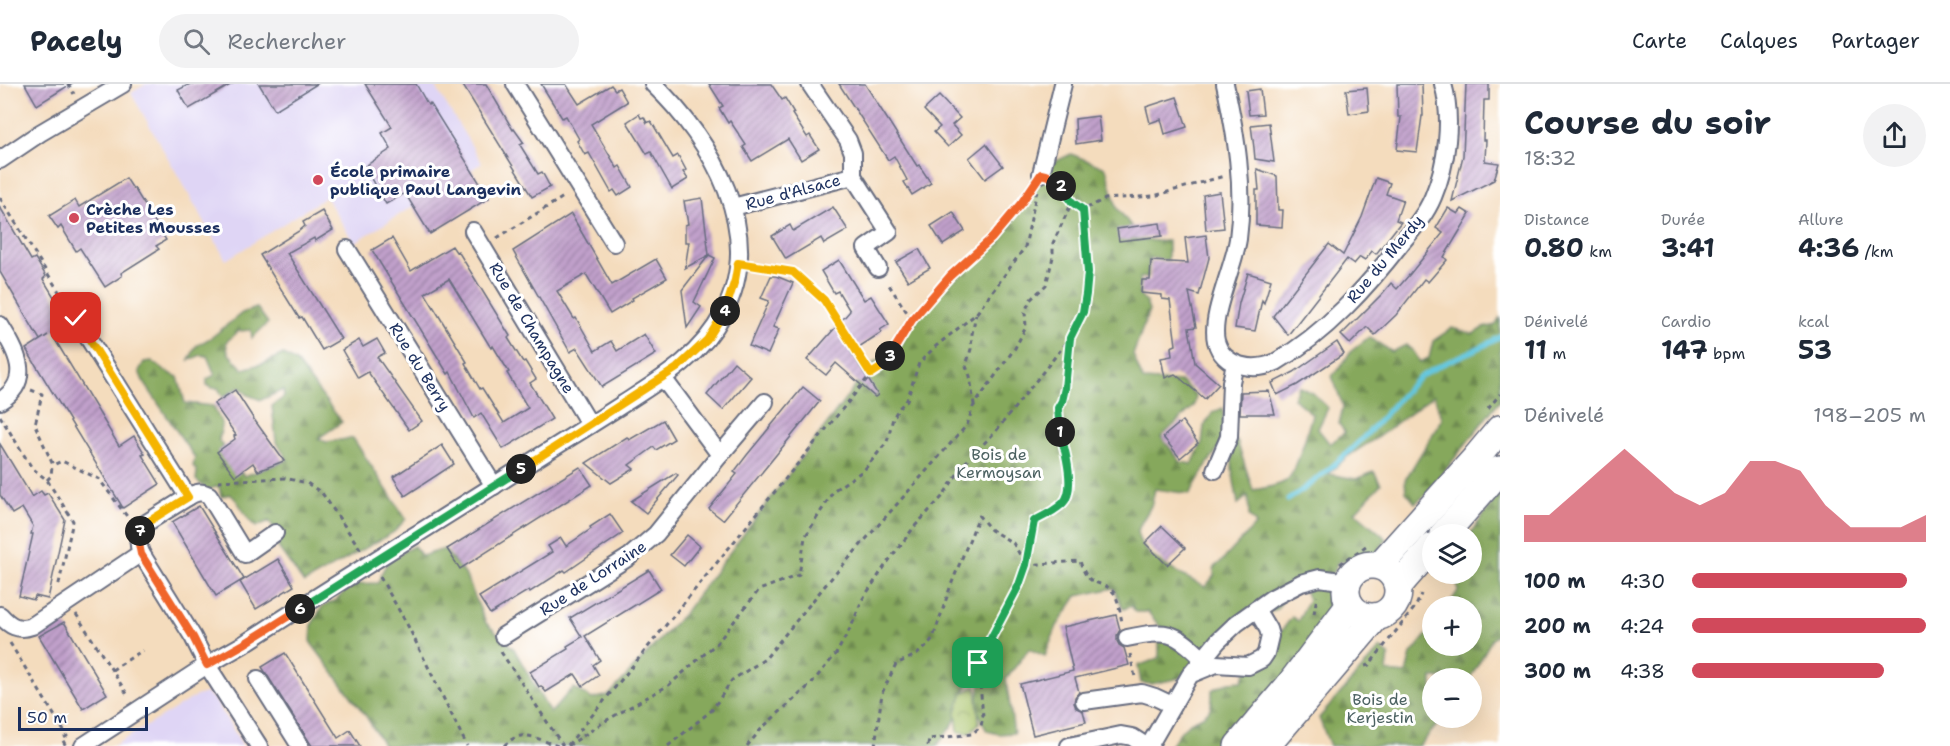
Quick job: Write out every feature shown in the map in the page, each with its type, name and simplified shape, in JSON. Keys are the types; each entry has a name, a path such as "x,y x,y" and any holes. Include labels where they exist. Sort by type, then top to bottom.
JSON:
{"main road":[{"path":"1380,565 1500,429"},
{"path":"1453,524 1500,470"},
{"path":"1398,586 1422,558"},
{"path":"1238,746 1288,687 1348,594 1355,570 1363,566 1380,565 1392,573 1398,586 1398,597 1393,606 1385,614 1376,617 1361,615 1348,594"},
{"path":"1266,746 1376,617"}],"street":[{"path":"0,160 40,133 123,84"},
{"path":"515,84 614,243"},
{"path":"83,746 207,665 244,644 663,378 698,349 725,312 731,296 738,263 738,243 732,207 719,173 696,135 653,84"},
{"name":"Rue d'Alsace","path":"810,84 852,147 853,176 889,232 866,248 878,268"},
{"path":"1041,174 1063,84"},
{"path":"1215,470 1229,436 1231,382 1235,364 1221,351 1215,330 1238,241 1239,174 1235,134 1225,84"},
{"name":"Rue du Merdy","path":"1235,364 1252,368 1268,366 1301,345 1353,300 1425,213 1438,185 1447,137 1447,112 1443,84"},
{"name":"Rue d'Alsace","path":"732,207 853,176"},
{"name":"Rue de Champagne","path":"473,231 590,425"},
{"name":"Rue du Berry","path":"347,249 494,486"},
{"path":"77,320 188,497"},
{"path":"0,325 16,352 19,371 16,385 9,395 0,401"},
{"path":"663,378 720,455"},
{"name":"Rue de Lorraine","path":"503,636 629,557 648,542 765,402"},
{"path":"259,746 207,665 193,637 141,554 139,532 143,525 196,492 209,495 244,554 275,533"},
{"path":"0,615 11,626 21,629 32,626 141,554"},
{"path":"1069,746 1121,735 1132,736 1148,746 1191,675 1208,653 1233,627 1256,609 1290,588 1320,578 1348,594"},
{"path":"1191,675 1208,666 1230,664 1248,666 1262,659 1269,645 1268,628 1256,609"},
{"path":"1126,638 1155,633 1172,634 1230,664"},
{"path":"258,680 300,746"},
{"path":"1084,702 1147,694 1172,705"}],"path":[{"path":"71,90 72,84"},
{"path":"747,746 763,727 810,685 836,654 852,625 862,600 887,563 915,526 942,497 964,464 996,431 1070,338 1083,312 1086,294 1088,272 1083,210 1072,202 1066,191 1049,176 1041,174"},
{"path":"566,746 669,684 717,643 759,590 799,574 805,537 834,490 864,470 887,442 893,418 907,400 919,363 936,346 976,314 1025,247 1041,174"},
{"path":"566,746 871,374 885,365 912,320 950,276 992,238 1022,202 1041,174"},
{"path":"1083,210 1112,197 1154,196 1203,181 1239,174"},
{"path":"482,247 579,188"},
{"path":"0,200 77,320"},
{"path":"669,746 712,710 732,680 765,659 828,582 967,425 975,405 1015,348 1026,327 1025,312 1030,300 1046,285 1053,257 1053,243 1072,202"},
{"path":"738,263 793,272 824,300 871,374"},
{"path":"878,268 912,320"},
{"path":"975,405 966,366 976,314"},
{"path":"928,746 929,739 972,734 981,726 983,716 978,663 1008,606 1026,565 1034,521 1068,497 1058,408 1065,388 1070,338"},
{"path":"16,385 42,394 35,425 52,465 51,476 47,480"},
{"path":"0,416 32,468 47,480 73,521 57,594 65,605 79,617 137,712"},
{"path":"52,465 63,461 99,479 139,532"},
{"path":"874,746 882,693 896,664 916,655 933,638 979,516 991,530 1013,543 1026,565"},
{"path":"1026,565 1080,561 1087,578 1113,591 1138,694"},
{"path":"15,627 9,642 67,736 62,739 66,746"},
{"path":"503,636 497,646 566,746"},
{"path":"112,670 143,650"},
{"path":"504,746 511,739 524,734 558,746"}],"shaded area":[{"name":"École primaire publique Paul Langevin","path":"146,84 434,84 482,163 354,243 326,197 226,260 131,93"},
{"path":"206,693 215,700 243,746 113,746 196,696"}],"green space":[{"name":"Bois de Kermoysan","path":"1071,154 1106,168 1117,208 1132,227 1135,240 1168,241 1168,260 1149,258 1148,277 1140,278 1139,295 1146,302 1149,311 1133,355 1143,380 1181,382 1196,395 1194,406 1161,437 1181,462 1192,464 1202,443 1204,426 1213,412 1223,408 1225,439 1190,494 1155,489 1151,506 1139,528 1139,537 1143,546 1151,555 1162,564 1205,587 1214,576 1214,567 1256,524 1249,516 1248,496 1238,504 1232,469 1232,443 1237,441 1253,490 1282,483 1294,469 1312,414 1293,398 1299,386 1313,393 1328,408 1318,429 1330,444 1345,432 1339,424 1343,406 1332,376 1350,352 1369,337 1392,352 1406,345 1420,362 1429,358 1433,341 1452,328 1473,334 1483,328 1496,325 1500,317 1500,400 1426,495 1415,503 1406,492 1405,480 1442,419 1434,395 1378,437 1348,456 1328,474 1356,479 1374,472 1381,484 1355,512 1387,539 1370,560 1338,562 1324,590 1335,599 1339,614 1235,746 1170,746 1186,726 1209,711 1212,690 1229,682 1242,681 1248,666 1264,667 1275,650 1276,638 1292,617 1298,621 1308,600 1300,579 1288,591 1277,609 1257,618 1232,624 1180,678 1152,684 1141,683 1138,666 1159,658 1161,628 1148,612 1135,612 1132,606 1123,609 1114,588 1077,596 1057,626 1045,656 1029,649 1006,679 1014,733 999,734 987,731 978,707 981,680 979,669 966,687 965,698 953,724 937,746 384,746 366,716 311,643 312,624 322,607 336,600 353,584 378,583 387,563 414,546 422,556 444,549 465,574 486,623 514,649 550,713 574,688 592,699 609,695 684,613 872,364 902,345 906,331 948,284 999,244 1048,165"},
{"path":"257,308 268,323 252,338 251,330 239,331 226,342 228,353 243,369 265,363 283,354 297,363 342,422 319,438 326,442 353,438 406,519 394,532 304,583 278,547 281,538 269,521 256,527 230,494 221,497 219,486 207,490 196,480 197,471 193,466 195,458 143,381 139,371 144,362 152,361 178,377 185,403 213,406 222,424 219,441 244,476 288,460 276,441 272,406 284,397 283,390 261,400 248,395 240,387 223,397 218,388 207,385 207,379 215,375 207,356 201,355 189,360 196,346 212,337 242,313"},
{"name":"Bois de Kerjestin","path":"1500,493 1500,633 1492,639 1476,668 1422,668 1422,728 1435,728 1419,746 1330,746 1319,718 1380,648 1389,655 1387,672 1406,674 1411,654 1422,640 1422,656 1482,656 1482,596 1455,596 1458,591 1457,584 1482,584 1482,524 1477,524"},
{"path":"976,686 979,723 970,733 958,732 956,711 963,693"}],"building":[{"path":"25,84 71,84 37,105"},
{"path":"190,84 232,84 189,109 178,90"},
{"path":"259,84 317,84 275,110"},
{"path":"365,84 416,84 489,198 430,234 405,193 386,204 364,167 391,149 382,133 392,127"},
{"path":"462,84 486,84 513,130 524,143 520,145 538,174 542,172 550,187 532,197"},
{"path":"541,84 566,84 579,104 611,85 615,90 619,88 627,102 591,124 617,168 620,166 632,187 618,196 614,190 611,192 589,153 585,155 566,116 562,118"},
{"path":"709,84 771,84 782,100 785,98 807,137 810,135 819,149 801,160 788,139 752,161 743,147 746,145 719,108 723,106"},
{"path":"839,84 865,84 917,166 919,165 931,183 912,195 904,182 907,180 894,156 888,160"},
{"path":"1397,84 1422,84 1423,116 1417,152 1397,150 1401,117 1398,117"},
{"path":"1466,84 1489,84 1489,100 1484,100 1485,161 1499,163 1494,180 1452,201 1463,156"},
{"path":"1367,88 1369,111 1349,114 1346,90"},
{"path":"1260,89 1263,114 1249,115 1246,91"},
{"path":"939,96 960,118 952,125 961,135 948,147 934,132 940,127 924,110"},
{"path":"1177,97 1187,127 1165,134 1161,119 1150,123 1146,107"},
{"path":"639,114 647,123 651,121 673,158 678,155 686,170 683,172 688,179 672,189 651,152 647,154 627,122"},
{"path":"1098,116 1101,140 1076,144 1075,119"},
{"path":"1269,123 1274,162 1255,159 1251,125"},
{"path":"986,144 1003,166 985,179 969,158"},
{"path":"1257,169 1277,176 1278,210 1283,210 1282,227 1256,225 1256,190 1259,190"},
{"path":"126,178 166,240 156,246 159,249 121,273 122,276 105,287 80,248 76,251 61,226 58,229 49,216 75,200 79,207"},
{"path":"1376,178 1390,183 1386,194 1403,200 1396,220 1401,222 1376,254 1372,251 1365,260 1360,257 1354,264 1347,259 1288,335 1273,316 1329,244 1343,255 1362,217"},
{"path":"1220,192 1224,228 1206,230 1203,195"},
{"path":"702,198 709,255 685,268 689,242 685,242 685,225 688,224 684,201"},
{"path":"0,207 31,260 35,258 46,276 43,279 67,318 67,324 51,333 119,446 134,436 145,454 142,455 160,484 123,508 26,349 48,335 40,340 0,272"},
{"path":"833,207 848,230 824,244 821,238 786,259 772,236 790,225 793,231"},
{"path":"1448,208 1458,214 1462,209 1470,214 1444,257 1447,260 1428,282 1424,279 1396,315 1375,335 1367,327 1350,344 1341,335 1391,283 1397,289 1410,274 1443,233 1436,228"},
{"path":"322,211 333,230 287,253 341,339 322,350 260,255 299,231 305,226 303,222"},
{"path":"953,212 965,231 943,245 931,226"},
{"path":"571,214 612,285 656,259 667,278 610,314 586,274 557,291 595,351 611,341 617,351 644,334 656,354 602,387 577,348 570,352 513,251"},
{"path":"1160,223 1162,236 1119,241 1117,229"},
{"path":"1206,235 1209,258 1199,295 1189,292 1196,327 1189,328 1195,363 1219,384 1205,399 1175,374 1165,378 1161,358 1172,356 1171,347 1176,345 1170,300 1162,299 1162,295 1141,293 1142,280 1150,280 1151,261 1188,263 1185,238"},
{"path":"392,238 411,271 452,246 456,252 458,251 510,336 508,338 536,379 530,383 552,419 503,449 481,413 474,418 450,372 448,374 372,250","holes":["449,279 491,348 493,346 528,408 504,423 482,388 480,389 465,363 467,362 425,293"]},
{"path":"919,249 930,268 908,281 896,262"},
{"path":"709,255 715,258 694,302 701,307 687,328 682,290"},
{"path":"839,260 864,300 871,296 889,324 880,330 882,332 851,352 878,395 875,397 836,363 826,375 807,360 850,311 838,291 834,293 821,271"},
{"path":"1248,273 1271,280 1264,303 1262,300 1255,331 1235,328 1239,303"},
{"path":"771,276 793,283 773,327 779,329 768,354 749,346 769,301 761,298"},
{"path":"377,339 385,353 377,357 422,421 409,430 368,372 358,378 342,350 359,340 363,347"},
{"path":"1337,342 1344,354 1297,385 1277,395 1272,383 1294,372"},
{"path":"734,362 751,377 723,410 707,395"},
{"path":"803,387 820,401 723,520 709,509 737,474 734,472 747,455"},
{"path":"235,390 284,461 258,471 253,463 235,476 217,452 235,439 236,435 214,404"},
{"path":"1269,391 1275,414 1240,414 1241,392"},
{"path":"663,420 674,439 656,450 654,447 629,465 634,469 611,483 586,463 627,437 629,440"},
{"path":"1182,421 1198,443 1180,458 1163,437"},
{"path":"0,444 32,497 41,491 44,495 48,493 65,520 48,599 35,596 34,600 19,596 33,526 22,508 12,514 0,495"},
{"path":"442,445 454,464 405,496 393,477"},
{"path":"580,467 592,485 460,569 447,549"},
{"path":"676,473 678,475 646,513 631,501"},
{"path":"199,506 244,579 216,596 172,522"},
{"path":"610,514 623,533 566,572 564,570 490,614 479,597 552,552 548,546 561,538 566,546"},
{"path":"1162,526 1185,548 1167,565 1145,543"},
{"path":"687,535 700,546 684,566 670,555"},
{"path":"278,559 294,586 256,609 240,582"},
{"path":"649,570 661,589 585,636 600,660 593,665 599,675 583,686 575,674 546,692 541,686 539,687 530,672 568,649 567,646 582,637 570,618"},
{"path":"1116,615 1120,630 1117,641 1124,648 1129,665 1075,678 1079,692 1074,703 1076,708 1083,711 1086,722 1033,735 1020,684 1073,671 1063,627"},
{"path":"64,622 107,694 83,709 39,636"},
{"path":"285,653 338,738 350,730 360,746 312,746 262,667"}],"waterway":[{"path":"1288,500 1347,454 1419,378 1438,366 1500,337"}],"place":[{"name":"École primaire publique Paul Langevin","path":"318,180"},
{"name":"Crèche Les Petites Mousses","path":"74,218"}],"route":[{"path":"76,318 188,497 143,525 138,539 141,554 193,637 207,665 244,644 677,368 698,349 725,312 738,263 793,272 824,300 871,374 885,365 906,327 950,276 992,238 1022,202 1041,174 1049,176 1066,191 1072,202 1083,210 1087,245 1088,272 1083,312 1070,338 1065,388 1058,408 1066,459 1068,497 1057,508 1034,521 1026,565 1019,585 978,663"}]}
